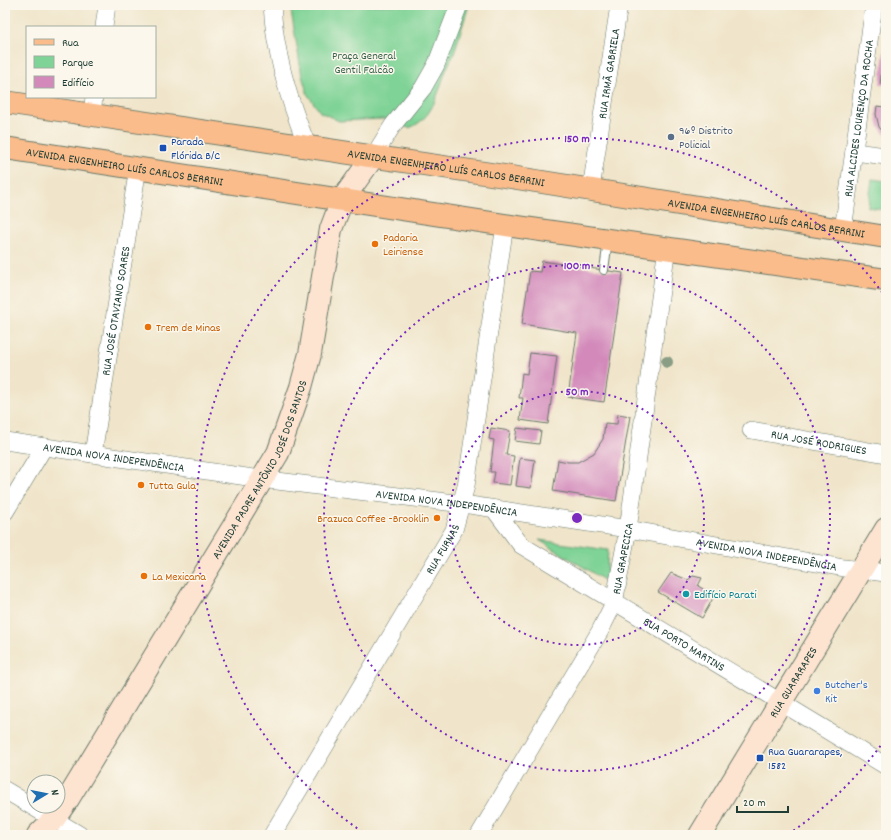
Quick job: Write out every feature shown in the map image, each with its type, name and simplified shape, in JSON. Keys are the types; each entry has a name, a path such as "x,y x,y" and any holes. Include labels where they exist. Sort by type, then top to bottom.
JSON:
{"main road":[{"name":"AVENIDA ENGENHEIRO LUÍS CARLOS BERRINI","path":"5,102 93,106 308,147 590,189 886,237"},
{"name":"AVENIDA ENGENHEIRO LUÍS CARLOS BERRINI","path":"5,148 138,167 506,225 667,247 886,280"}],"street":[{"path":"104,26 107,5"},
{"path":"272,5 285,85 293,112 308,147"},
{"path":"342,200 373,157 393,125 423,88 436,65 459,5"},
{"name":"RUA IRMÃ GABRIELA","path":"590,189 619,5"},
{"name":"RUA ALCIDES LOURENÇO DA ROCHA","path":"843,230 874,5"},
{"path":"854,152 886,156"},
{"name":"RUA JOSÉ OTAVIANO SOARES","path":"94,454 138,167"},
{"name":"AVENIDA PADRE ANTÔNIO JOSÉ DOS SANTOS","path":"38,835 54,819 71,794 278,453 301,387 310,354 331,229 342,200"},
{"name":"RUA FURNAS","path":"272,835 454,530 463,504 506,225"},
{"name":"RUA GRAPECICA","path":"479,835 600,631 614,603 628,529 667,247"},
{"name":"RUA JOSÉ RODRIGUES","path":"751,430 886,454"},
{"name":"AVENIDA NOVA INDEPENDÊNCIA","path":"5,441 261,479 463,504 628,529 886,573"},
{"path":"5,512 44,447"},
{"name":"RUA PORTO MARTINS","path":"494,509 521,545 614,603 886,766"},
{"name":"RUA GUARARAPES","path":"700,835 860,569 886,529"},
{"path":"5,790 80,835"}],"lane":[{"path":"604,270 608,239"}],"green space":[{"name":"Praça General Gentil Falcão","path":"290,5 469,5 453,56 437,97 432,107 419,123 409,128 383,119 339,121 320,112 308,95 302,76"},
{"path":"872,179 886,181 886,210 868,207"},
{"path":"539,540 608,550 606,581"}],"building":[{"path":"885,45 886,84 880,84"},
{"path":"885,100 886,136 879,127 876,114 877,106 884,107"},
{"path":"542,261 623,273 604,402 568,397 577,333 522,324 530,271 540,272"},
{"path":"530,353 557,356 548,424 520,420 523,398 519,398 522,373 527,374"},
{"path":"618,414 630,416 616,501 553,491 558,460 578,462 594,453 603,439 605,423 617,424"},
{"path":"491,428 510,431 506,455 514,456 510,485 493,483 495,472 490,472 494,440 489,439"},
{"path":"517,428 541,431 539,444 515,441"},
{"path":"520,458 535,460 531,488 516,486"},
{"name":"Edifício Parati","path":"671,573 688,580 693,576 702,578 698,586 713,595 712,600 702,618 658,592"}],"place":[{"name":"96º Distrito Policial","path":"671,137"},
{"name":"Parada Flórida B/C","path":"163,148"},
{"name":"Padaria Leiriense","path":"375,244"},
{"name":"Trem de Minas","path":"148,327"},
{"name":"Tutta Gula","path":"141,485"},
{"name":"Brazuca Coffee -Brooklin","path":"437,518"},
{"name":"La Mexicana","path":"144,576"},
{"name":"Edifício Parati","path":"686,594"},
{"name":"Butcher's Kit","path":"817,691"},
{"name":"Rua Guararapes, 1582","path":"760,758"}]}
